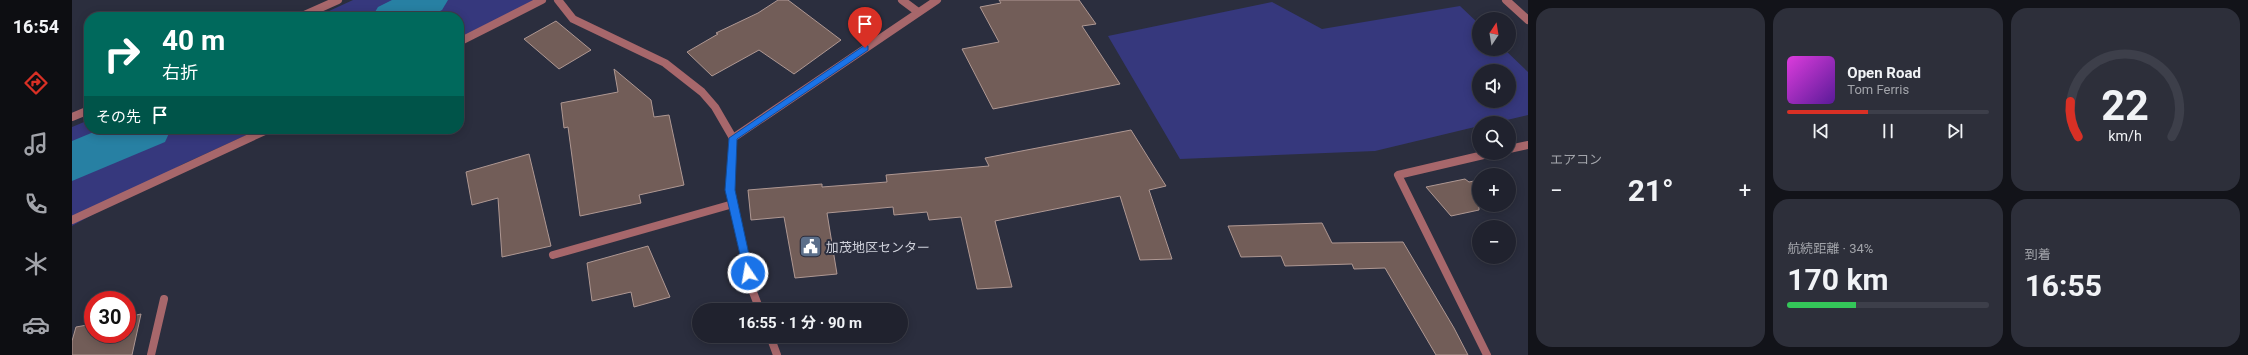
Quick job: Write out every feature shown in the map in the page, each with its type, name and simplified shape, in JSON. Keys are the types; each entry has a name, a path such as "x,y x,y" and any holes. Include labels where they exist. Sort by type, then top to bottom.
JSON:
{"street":[{"path":"311,12 338,0"},
{"path":"464,39 542,0"},
{"path":"558,0 573,19 665,63 696,87 715,107 733,138 730,190 751,287 757,303"},
{"path":"902,0 918,12"},
{"path":"733,138 937,0"},
{"path":"1506,0 1528,20"},
{"path":"72,117 84,112"},
{"path":"72,220 258,134"},
{"path":"1516,148 1528,145"},
{"path":"1472,158 1398,175 1487,355"},
{"path":"553,255 733,204"},
{"path":"151,355 164,299"},
{"path":"773,343 777,355"}],"shaded area":[{"path":"353,0 542,0 464,36 464,12 327,12"},
{"path":"1272,2 1322,29 1460,6 1472,17 1472,56 1511,56 1528,72 1528,115 1516,118 1516,116 1472,116 1472,128 1375,151 1180,159 1108,36"},
{"path":"84,122 84,134 249,134 181,165 72,226 72,127"}],"building":[{"path":"778,0 788,0 841,40 794,74 759,50 712,76 687,52 718,34 716,33 758,13"},
{"path":"999,0 1079,0 1096,24 1082,26 1120,84 993,109 962,49 999,42 980,7 1001,3"},
{"path":"556,21 591,50 559,69 524,39"},
{"path":"614,69 651,100 654,117 669,115 684,185 639,195 641,203 580,216 568,127 564,128 561,103 618,92"},
{"path":"1131,130 1166,186 1149,190 1172,259 1140,260 1120,196 995,221 1012,287 977,289 961,217 929,220 927,212 894,215 893,207 827,213 837,274 795,278 784,217 751,220 748,190 822,184 822,187 887,182 886,175 989,166 985,158"},
{"path":"529,154 551,246 502,257 498,198 472,205 466,172"},
{"path":"1465,179 1469,182 1472,181 1472,212 1451,216 1426,187"},
{"path":"1322,223 1332,243 1403,242 1454,328 1468,355 1436,355 1385,268 1354,269 1352,264 1285,266 1281,256 1241,257 1228,226"},
{"path":"648,246 670,297 634,307 631,292 592,301 587,263"},
{"path":"141,314 136,337 136,315"},
{"path":"84,326 84,343 135,343 132,355 72,355 72,341 76,327"}],"waterway":[{"path":"403,12 427,0"},
{"path":"72,162 136,134"}],"place":[{"name":"加茂地区センター","path":"811,247"}],"route":[{"path":"748,273 730,190 733,138 865,48"}]}
